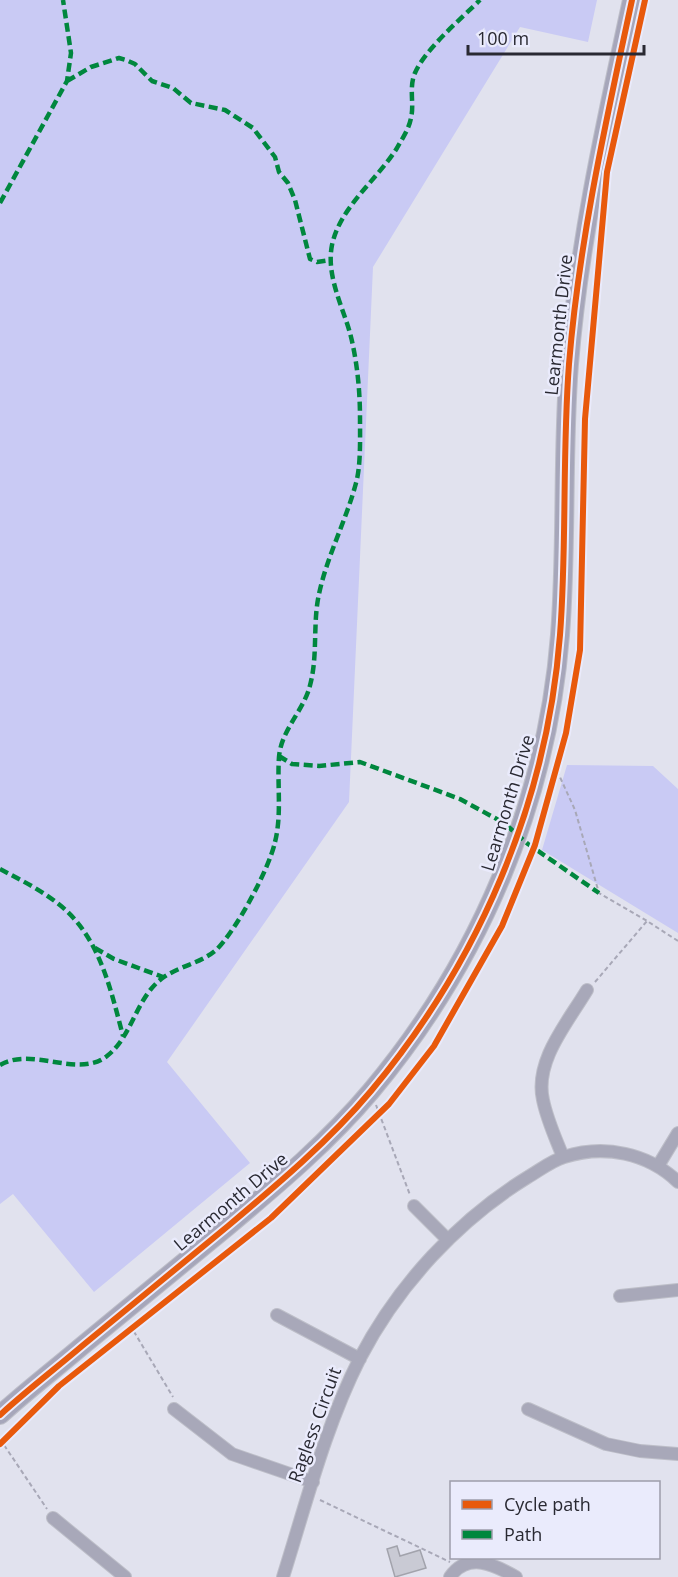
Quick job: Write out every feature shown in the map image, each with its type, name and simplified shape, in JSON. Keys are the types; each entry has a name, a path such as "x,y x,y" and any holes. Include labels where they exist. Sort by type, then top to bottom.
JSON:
{"street":[{"name":"Learmonth Drive","path":"0,1414 272,1189 329,1137 371,1092 425,1020 476,934 502,877 524,818 549,719 560,634 566,409 578,274 592,184 632,0"},
{"path":"563,1157 542,1099 543,1072 554,1045 587,990"},
{"path":"658,1166 678,1133"},
{"name":"Ragless Circuit","path":"283,1577 341,1399 360,1359 399,1297 448,1240 513,1186 563,1157 588,1152 613,1152 637,1156 658,1166 678,1182"},
{"path":"414,1206 448,1240"},
{"path":"620,1296 678,1290"},
{"path":"277,1315 360,1359"},
{"path":"528,1408 606,1444 640,1451 678,1454"},
{"path":"174,1409 232,1454 313,1482"},
{"path":"52,1518 125,1577"},
{"path":"450,1577 460,1567 471,1563 486,1562 516,1577"}],"path":[{"path":"554,778 559,759"},
{"path":"539,761 555,764 557,768 575,810 600,894 678,941"},
{"path":"587,990 647,921"},
{"path":"371,1092 382,1112 414,1206"},
{"path":"371,1122 382,1112"},
{"path":"123,1313 173,1394 174,1409"},
{"path":"123,1336 142,1321"},
{"path":"10,1434 1,1442 52,1518"},
{"path":"309,1495 460,1567"}],"shaded area":[{"path":"0,0 597,0 588,42 520,27 373,267 349,802 167,1062 250,1163 94,1292 13,1194 0,1204"},
{"path":"567,765 653,766 678,789 678,933 542,850"}],"building":[{"path":"397,1546 400,1556 420,1550 426,1568 395,1577 387,1549"}],"marked path":[{"path":"0,203 67,81 71,53 63,0"},
{"path":"0,1065 13,1060 26,1059 83,1064 95,1062 107,1056 123,1038 155,985 170,973 210,954 224,941 242,915 266,868 277,831 280,748 308,692 313,668 319,594 352,497 359,468 358,375 350,333 333,279 332,245 343,218 389,160 407,130 412,113 413,79 423,59 480,0"},
{"path":"67,81 91,67 119,58 135,64 152,81 173,88 191,103 225,110 253,128 275,157 279,172 288,183 295,200 310,259 317,262 330,260"},
{"path":"279,756 292,764 319,766 360,762 460,799 504,823 528,844 599,893"},
{"path":"0,869 36,888 56,902 83,930 101,963 123,1036"},
{"path":"95,948 114,959 163,977"}],"cycle path":[{"path":"0,1415 266,1194 320,1145 355,1109 410,1041 444,989 475,934 501,878 523,819 540,759 553,698 562,601 569,364 579,272 594,181 632,0"},
{"path":"0,1444 59,1386 271,1218 389,1104 434,1046 502,926 535,845 566,733 580,650 585,419 607,172 645,0"}]}
